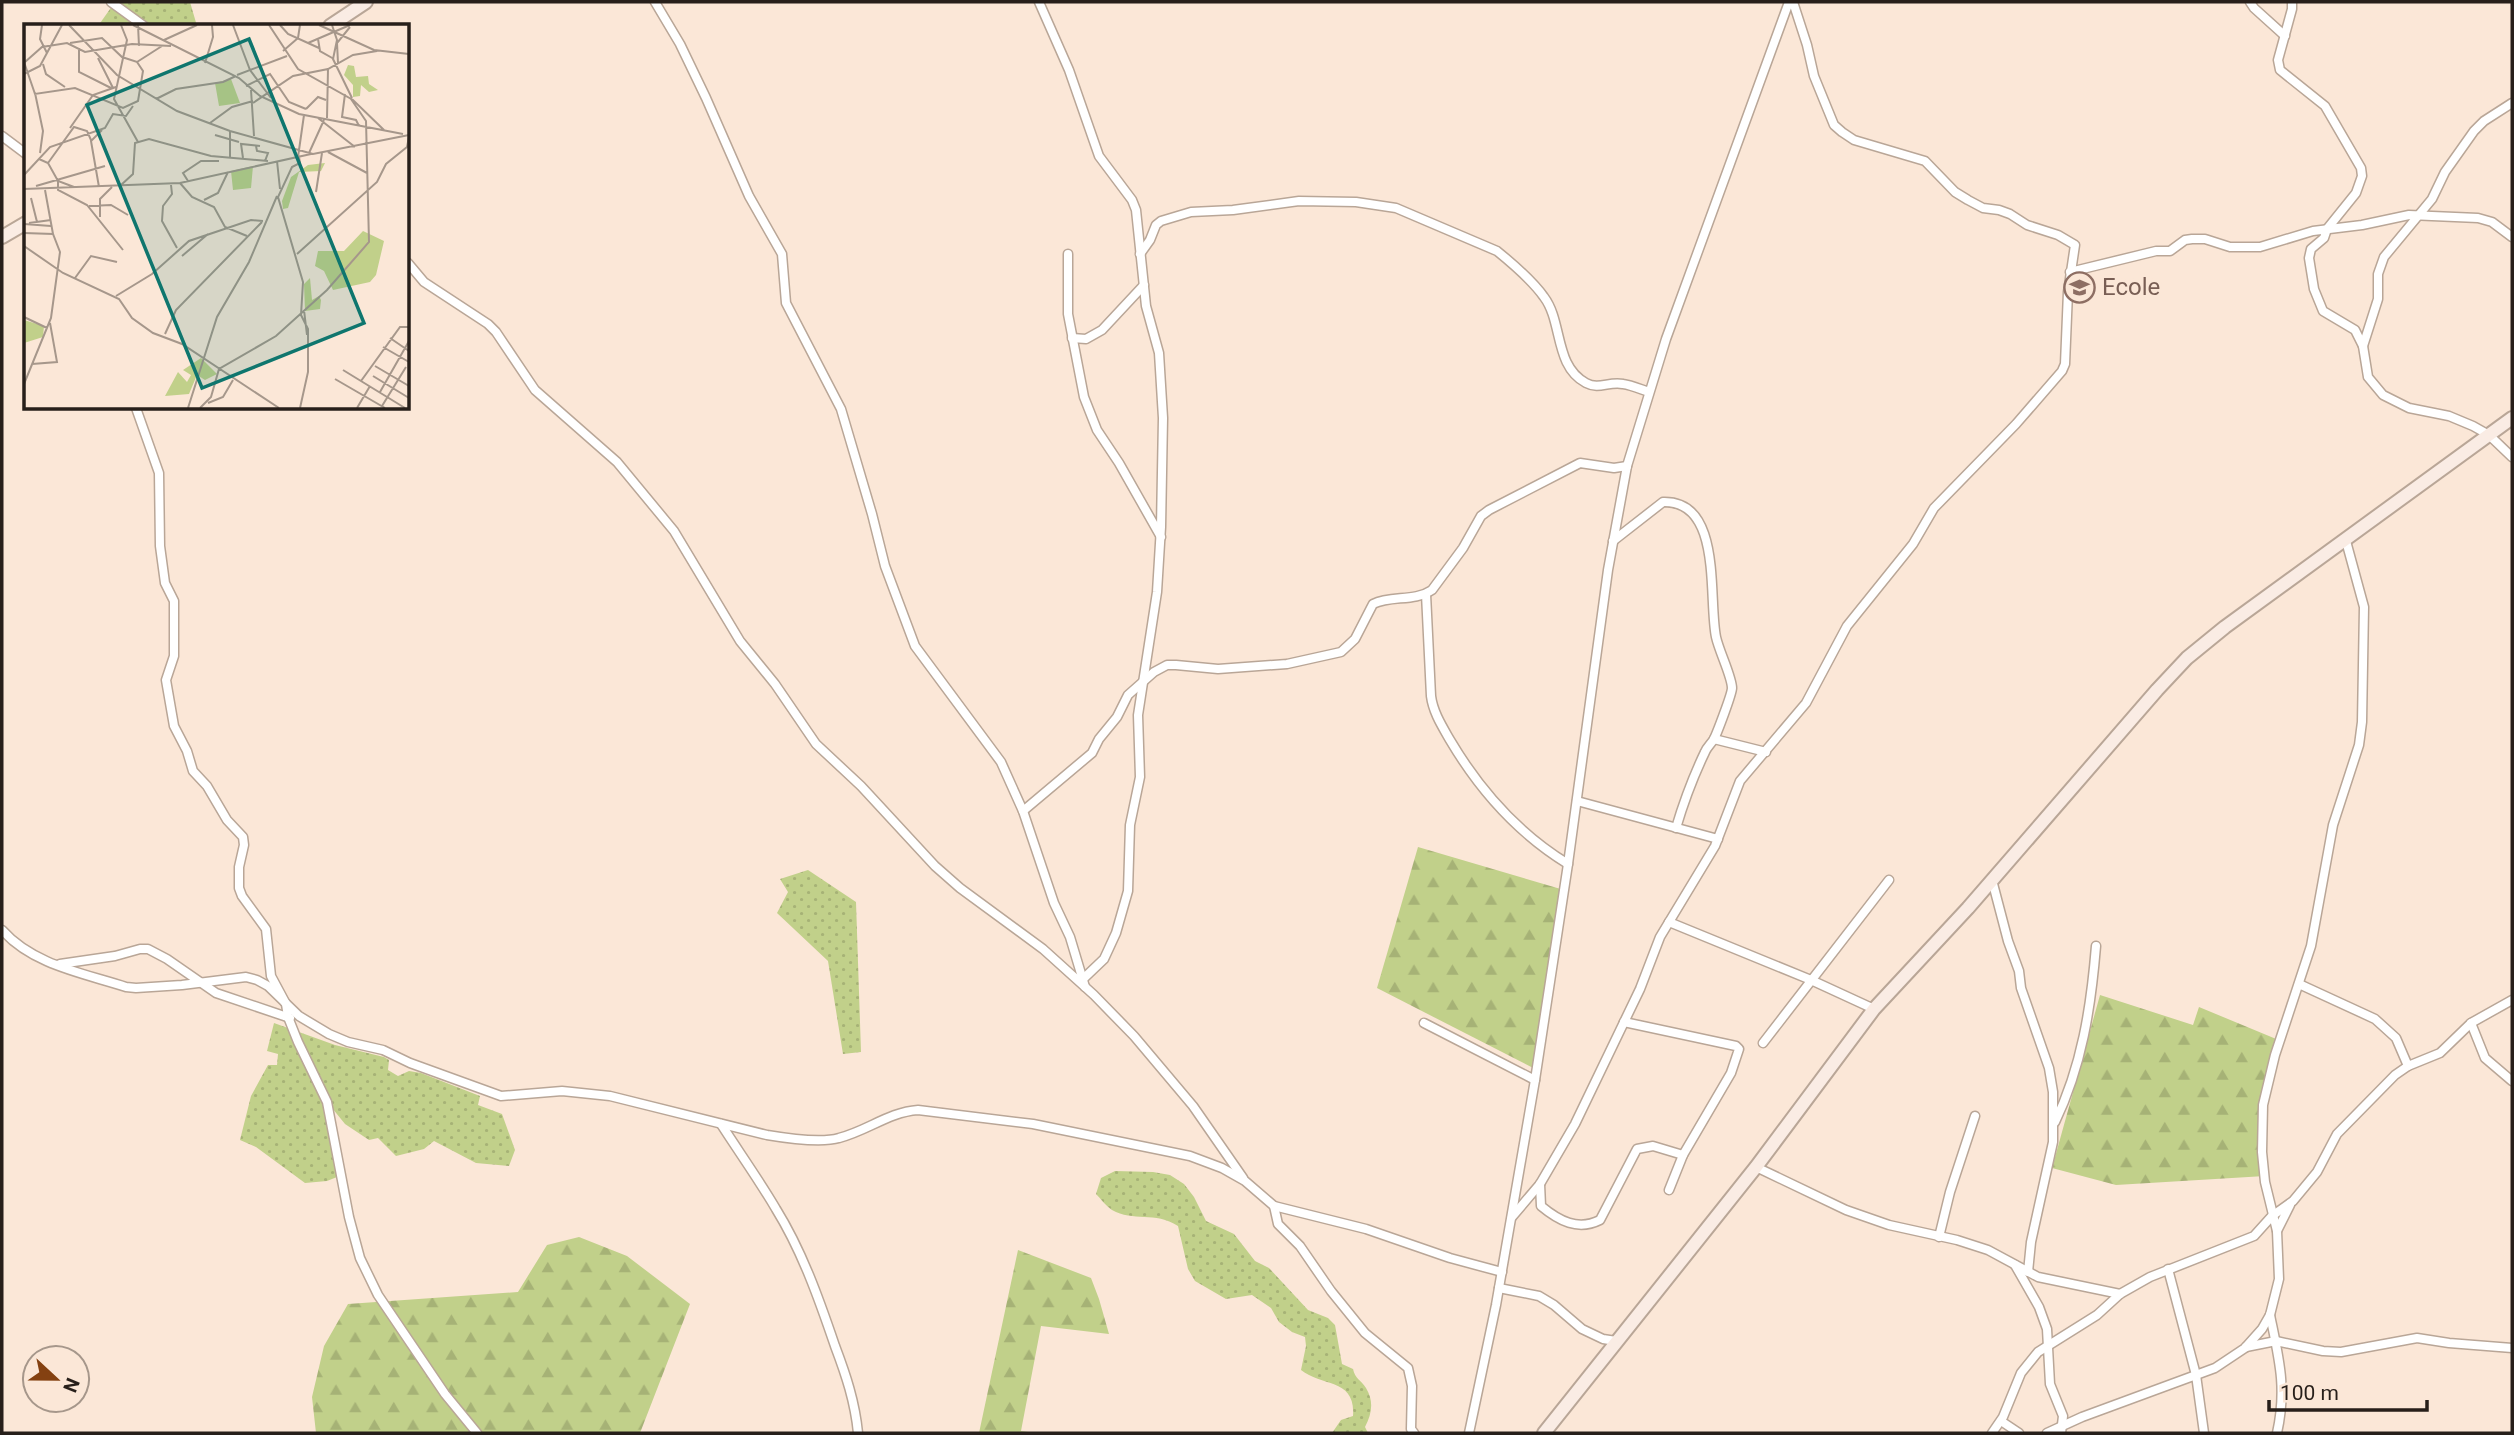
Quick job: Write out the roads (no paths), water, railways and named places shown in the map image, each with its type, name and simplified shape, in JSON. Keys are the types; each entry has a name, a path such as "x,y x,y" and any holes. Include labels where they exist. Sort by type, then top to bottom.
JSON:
{"street":[{"path":"111,2 141,24"},
{"path":"333,24 366,2"},
{"path":"655,2 680,44 748,195 782,254 786,303 841,409 885,566 915,646 1001,762 1023,811 1054,903 1070,937 1084,983"},
{"path":"1039,2 1069,69 1099,156 1132,200 1136,210 1146,306 1159,353 1163,418 1161,537 1157,592 1138,715 1140,777 1130,825 1126,901 1104,959 1084,983"},
{"path":"1512,1217 1540,1184 1575,1124 1640,989 1660,937 1712,853 1736,787 1806,703 1847,626 1916,540 1934,508 2017,424 2066,364 2070,272 2075,248 2072,242 2027,225 2000,210 1983,208 1955,192 1926,161 1854,140 1842,132 1834,125 1814,76 1807,45 1791,2"},
{"path":"1469,1433 1502,1272 1535,1080 1613,541 1628,466 1666,340 1791,2"},
{"path":"2250,2 2254,9 2284,36"},
{"path":"2292,2 2278,61 2280,70 2325,106 2361,168 2362,176 2356,193 2327,229 2324,238 2311,250 2309,258 2314,289 2323,311 2355,330 2363,346 2368,377 2383,395 2409,408 2449,416 2489,435 2512,457"},
{"path":"2363,346 2378,299 2380,265 2432,199 2445,172 2474,131 2484,121 2512,103"},
{"path":"2,136 24,152"},
{"path":"1140,254 1156,225 1191,212 1233,210 1299,201 1356,202 1396,208 1497,251 1507,260 1544,297 1573,374 1594,386 1621,383 1649,392"},
{"path":"2070,272 2156,251 2170,251 2192,239 2205,239 2231,247 2260,247 2313,231 2419,215 2478,218 2492,222 2512,237"},
{"path":"2,237 24,224"},
{"path":"1068,254 1068,314 1084,397 1097,430 1161,537"},
{"path":"410,265 424,282 488,324 502,340 535,390 617,462 638,486 674,531 740,641 775,684 816,744 860,786 935,866 1084,983 1134,1036 1193,1106 1245,1181"},
{"path":"1072,338 1086,340 1102,330 1144,285"},
{"path":"137,410 159,473 160,546 165,583 174,601 174,656 166,680 174,726 187,751 193,771 207,786 227,820 243,837 239,888 266,929 271,975 327,1102 349,1217 360,1258 378,1295 445,1394 477,1433"},
{"path":"1544,1433 1756,1167 1874,1009 1992,880 2187,658 2225,627 2512,418"},
{"path":"1023,811 1092,753 1099,738 1117,717 1128,695 1167,665 1238,668 1287,664 1340,652 1355,639 1373,604 1426,594 1441,580 1482,516 1489,510 1580,463 1614,468 1628,466"},
{"path":"1613,541 1663,502 1684,506 1699,520 1712,576 1716,636 1732,688 1714,739 1706,749 1686,794 1676,828"},
{"path":"2047,1433 2062,1430 2215,1368 2245,1348 2270,1315 2278,1279 2277,1231 2263,1162 2261,1121 2275,1055 2315,929 2337,807 2359,745 2362,722 2364,607 2346,541"},
{"path":"1426,594 1431,696 1439,722 1484,790 1524,830 1568,864"},
{"path":"1714,739 1766,752"},
{"path":"1577,801 1718,839"},
{"path":"1763,1043 1889,880"},
{"path":"1992,880 2019,971 2021,988 2049,1068 2053,1092 2053,1142 2031,1242 2028,1272"},
{"path":"1669,922 1874,1009"},
{"path":"2,930 24,951 56,964 136,988 246,977 257,980 268,986 299,1016 329,1034"},
{"path":"2054,1124 2080,1057 2091,1002 2096,946"},
{"path":"56,964 148,949 216,993 288,1017 348,1042 383,1050 410,1063 501,1096 562,1091 610,1096 790,1139 838,1139 905,1111 918,1110 1033,1124 1190,1156 1222,1168 1245,1181 1274,1206 1366,1229 1450,1258 1502,1272"},
{"path":"2299,984 2375,1019 2396,1038 2408,1066"},
{"path":"2277,1231 2293,1201 2317,1172 2337,1134 2395,1075 2408,1066 2440,1053 2471,1023 2512,1000"},
{"path":"1624,1022 1740,1049 1731,1073 1683,1155 1669,1190"},
{"path":"1424,1023 1535,1080"},
{"path":"2471,1023 2485,1058 2512,1081"},
{"path":"1939,1237 1950,1192 1975,1116"},
{"path":"721,1124 776,1209 800,1252 849,1384 858,1433"},
{"path":"1540,1184 1541,1206 1555,1218 1574,1225 1591,1224 1600,1220 1637,1149 1653,1146 1683,1155"},
{"path":"1756,1167 1846,1210 1889,1225 1957,1240 1988,1250 2038,1277 2120,1294"},
{"path":"1992,1433 2001,1421 2026,1365 2049,1344 2097,1315 2120,1294 2168,1269 2248,1240 2258,1233 2272,1216 2293,1201"},
{"path":"1274,1206 1278,1224 1300,1246 1331,1292 1365,1333 1408,1368 1412,1386 1411,1429 1414,1433"},
{"path":"2015,1264 2039,1307 2049,1344 2050,1384 2062,1411 2062,1430"},
{"path":"2168,1269 2196,1375 2204,1433"},
{"path":"1499,1288 1539,1296 1582,1329 1603,1339 1616,1341"},
{"path":"2270,1315 2281,1360 2283,1388 2277,1433"},
{"path":"2245,1348 2276,1341 2332,1353 2417,1338 2512,1348"},
{"path":"2001,1421 2019,1433"}],"place":[{"name":"Ecole","path":"2079,287"}]}
